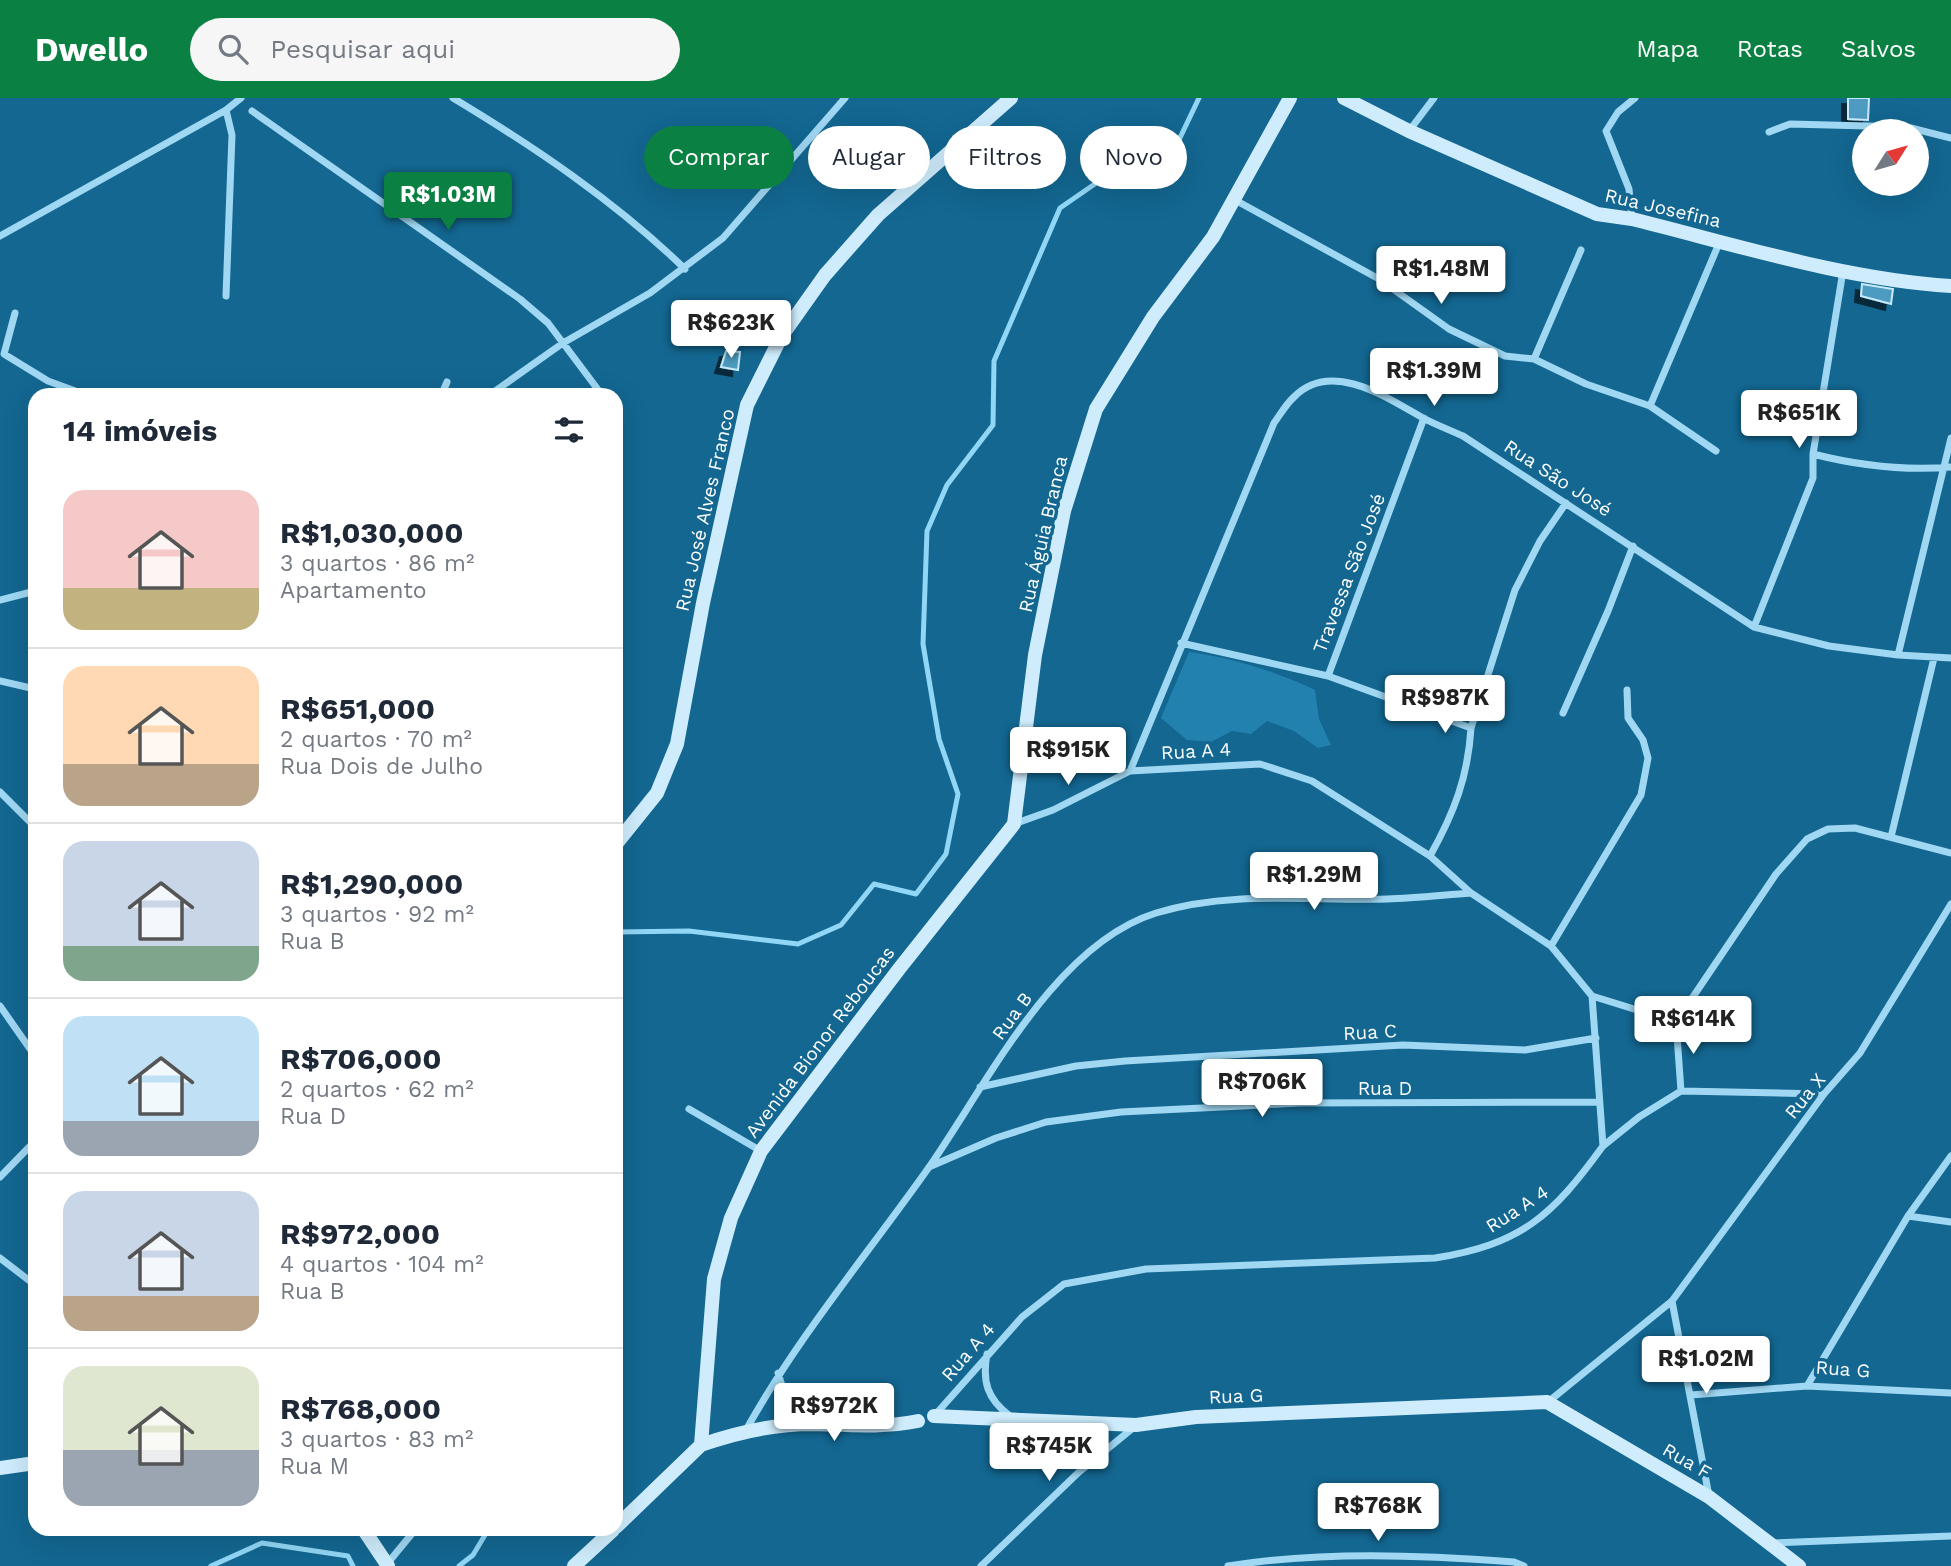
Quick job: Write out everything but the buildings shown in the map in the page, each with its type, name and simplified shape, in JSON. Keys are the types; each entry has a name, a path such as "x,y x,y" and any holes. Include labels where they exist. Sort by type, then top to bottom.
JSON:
{"main road":[{"name":"Rua José Alves Franco","path":"623,835 657,793 677,744 703,603 747,405 781,337 825,275 878,215 1012,98"},
{"name":"Rua Águia Branca","path":"1014,824 1035,655 1064,511 1084,440 1096,409 1115,375 1235,200 1290,98"},
{"name":"Rua Josefina","path":"1344,98 1409,131 1597,214 1632,219 1843,271 1911,284 1951,286"},
{"name":"Avenida Bionor Reboucas","path":"701,1445 714,1279 731,1218 761,1151 899,969 1014,824"},
{"name":"Rua G","path":"934,1416 1136,1425 1196,1417 1547,1402"},
{"name":"Rua F","path":"1547,1402 1709,1497 1799,1566"},
{"path":"623,1520 701,1445 746,1430 812,1424 860,1426 918,1421"},
{"path":"0,1468 28,1464"},
{"path":"368,1536 387,1565"},
{"path":"574,1566 606,1536"}],"street":[{"path":"0,236 226,110 241,98"},
{"path":"453,98 516,136 613,205 685,269"},
{"path":"499,388 563,343 612,316 685,269 723,238 845,98"},
{"path":"1409,131 1418,114 1434,98"},
{"path":"1632,219 1629,189 1606,131 1618,112 1635,98"},
{"path":"226,110 232,135 226,296"},
{"path":"252,111 520,299 548,323 597,388"},
{"path":"1769,132 1790,124 1907,127 1951,138"},
{"path":"1235,200 1378,279 1449,329 1506,356 1534,359 1586,384 1650,406 1716,451"},
{"path":"1650,406 1720,241"},
{"path":"1534,359 1581,250"},
{"path":"1754,627 1813,478 1813,454 1843,271"},
{"path":"15,313 2,358 68,388"},
{"name":"Rua São José","path":"1130,771 1274,423 1294,396 1328,381 1349,383 1399,402 1424,418 1463,436 1633,545 1754,627 1829,646 1898,655 1951,657"},
{"path":"444,388 447,382"},
{"name":"Travessa São José","path":"1181,643 1328,676 1424,418"},
{"path":"1898,655 1948,468 1951,438"},
{"path":"1813,454 1885,468 1916,471 1948,468"},
{"path":"1430,856 1462,791 1468,765 1471,728 1515,590 1540,541 1566,503"},
{"path":"1563,713 1608,611 1633,545"},
{"path":"0,600 28,593"},
{"path":"1891,836 1934,657"},
{"path":"1328,676 1471,728"},
{"path":"0,681 28,687"},
{"path":"1551,946 1641,795 1647,758 1643,740 1628,718 1627,690"},
{"name":"Rua A 4","path":"1130,771 1260,764 1312,781 1430,856 1471,893 1551,946 1592,996"},
{"path":"1014,824 1053,810 1130,771"},
{"path":"0,792 28,820"},
{"path":"1824,1094 1681,1091 1676,1023 1800,844 1828,829 1855,828 1951,853"},
{"name":"Rua B","path":"746,1430 778,1373 929,1167 980,1087 1041,1001 1097,945 1153,914 1205,902 1249,898 1387,899 1471,893"},
{"name":"Rua X","path":"1547,1402 1672,1301 1824,1094 1860,1053 1951,904"},
{"path":"1603,1146 1592,996 1676,1023"},
{"path":"0,1006 28,1046"},
{"name":"Rua C","path":"980,1087 1076,1066 1125,1061 1403,1045 1525,1050 1596,1038"},
{"name":"Rua A 4","path":"934,1416 987,1353 1049,1293 1082,1278 1146,1269 1434,1258 1476,1251 1518,1232 1555,1208 1603,1146 1639,1117 1681,1091"},
{"name":"Rua D","path":"929,1167 996,1138 1046,1122 1121,1112 1300,1104 1599,1102"},
{"path":"689,1109 761,1151"},
{"path":"0,1177 28,1148"},
{"path":"1807,1386 1908,1216 1951,1156"},
{"path":"1908,1216 1951,1222"},
{"path":"0,1258 28,1280"},
{"path":"1672,1301 1709,1497"},
{"path":"987,1353 983,1376 989,1395 1000,1409 1016,1420"},
{"path":"778,1373 787,1401 812,1424"},
{"name":"Rua G","path":"1691,1395 1807,1386 1951,1393"},
{"path":"918,1421 934,1416"},
{"path":"981,1566 1089,1463 1136,1425"},
{"path":"387,1565 410,1536"},
{"path":"1770,1543 1951,1536"},
{"path":"1228,1566 1262,1560 1441,1557 1514,1562 1524,1566"}],"shaded area":[{"path":"1189,652 1254,666 1315,690 1319,719 1331,745 1318,748 1294,731 1267,721 1251,734 1232,731 1211,742 1187,740 1161,718"}],"waterway":[{"path":"623,932 689,931 798,944 841,925 874,884 916,894 946,854 958,794 939,739 923,644 927,531 947,485 993,425 994,361 1060,208 1115,170 1178,142 1199,98"},
{"path":"459,1566 473,1555 484,1536"},
{"path":"211,1566 262,1543 348,1556 353,1566"}]}
